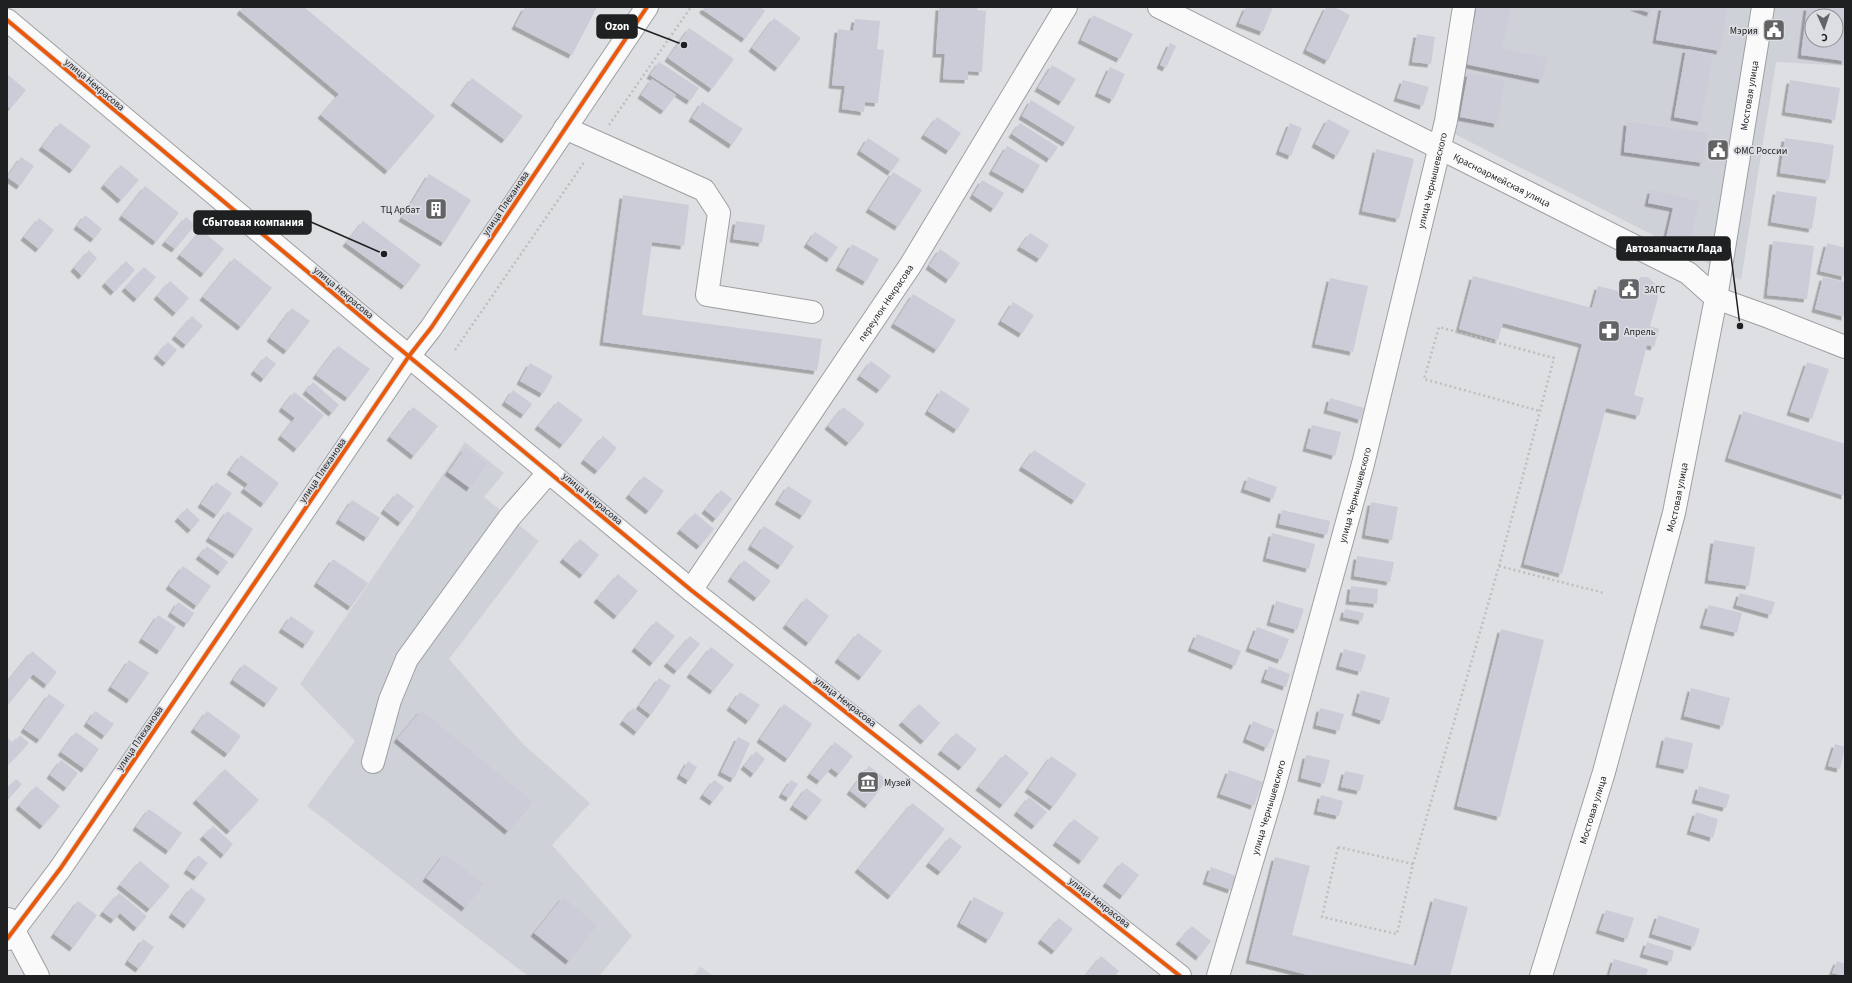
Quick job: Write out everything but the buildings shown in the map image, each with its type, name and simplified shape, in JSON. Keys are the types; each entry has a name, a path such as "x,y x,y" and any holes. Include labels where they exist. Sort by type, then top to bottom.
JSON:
{"street":[{"name":"улица Плеханова","path":"10,929 60,869 409,356 430,328 647,7"},
{"name":"переулок Некрасова","path":"692,590 910,266 1066,7"},
{"name":"Красноармейская улица","path":"1159,7 1688,272 1716,298 1845,347"},
{"name":"улица Чернышевского","path":"1218,976 1275,784 1363,464 1446,120 1464,7"},
{"name":"Мостовая улица","path":"1541,976 1604,772 1674,513 1716,298 1763,7"},
{"name":"улица Некрасова","path":"10,28 692,590 1180,976"},
{"path":"566,128 704,190 719,212 707,295 812,312"},
{"path":"373,762 390,700 407,659 509,518 549,472"},
{"path":"10,929 38,976"}],"path":[{"path":"609,126 691,7"},
{"path":"455,350 586,158"},
{"path":"1413,864 1338,847 1322,917 1398,934 1413,864 1499,566 1540,411 1554,358 1439,327 1424,379 1540,411"},
{"path":"1499,566 1604,593"}],"shaded area":[{"path":"1455,7 1845,7 1845,66 1776,62 1741,280 1435,124"},
{"path":"465,442 504,473 484,497 539,541 449,659 523,744 590,803 552,845 632,936 599,976 528,976 307,806 355,741 300,684"},
{"path":"701,967 713,976 693,976"}],"cycle path":[{"path":"7,939 60,869 409,356 431,328 647,7"},
{"path":"7,20 383,335 691,590 1180,976"}],"place":[{"name":"Мэрия","path":"1774,30"},
{"name":"Ozon","path":"684,45"},
{"name":"ФМС России","path":"1718,150"},
{"name":"ТЦ Арбат","path":"436,209"},
{"name":"Сбытовая компания","path":"384,254"},
{"name":"ЗАГС","path":"1629,289"},
{"name":"Автозапчасти Лада","path":"1740,326"},
{"name":"Апрель","path":"1609,331"},
{"name":"Музей","path":"868,782"}]}
